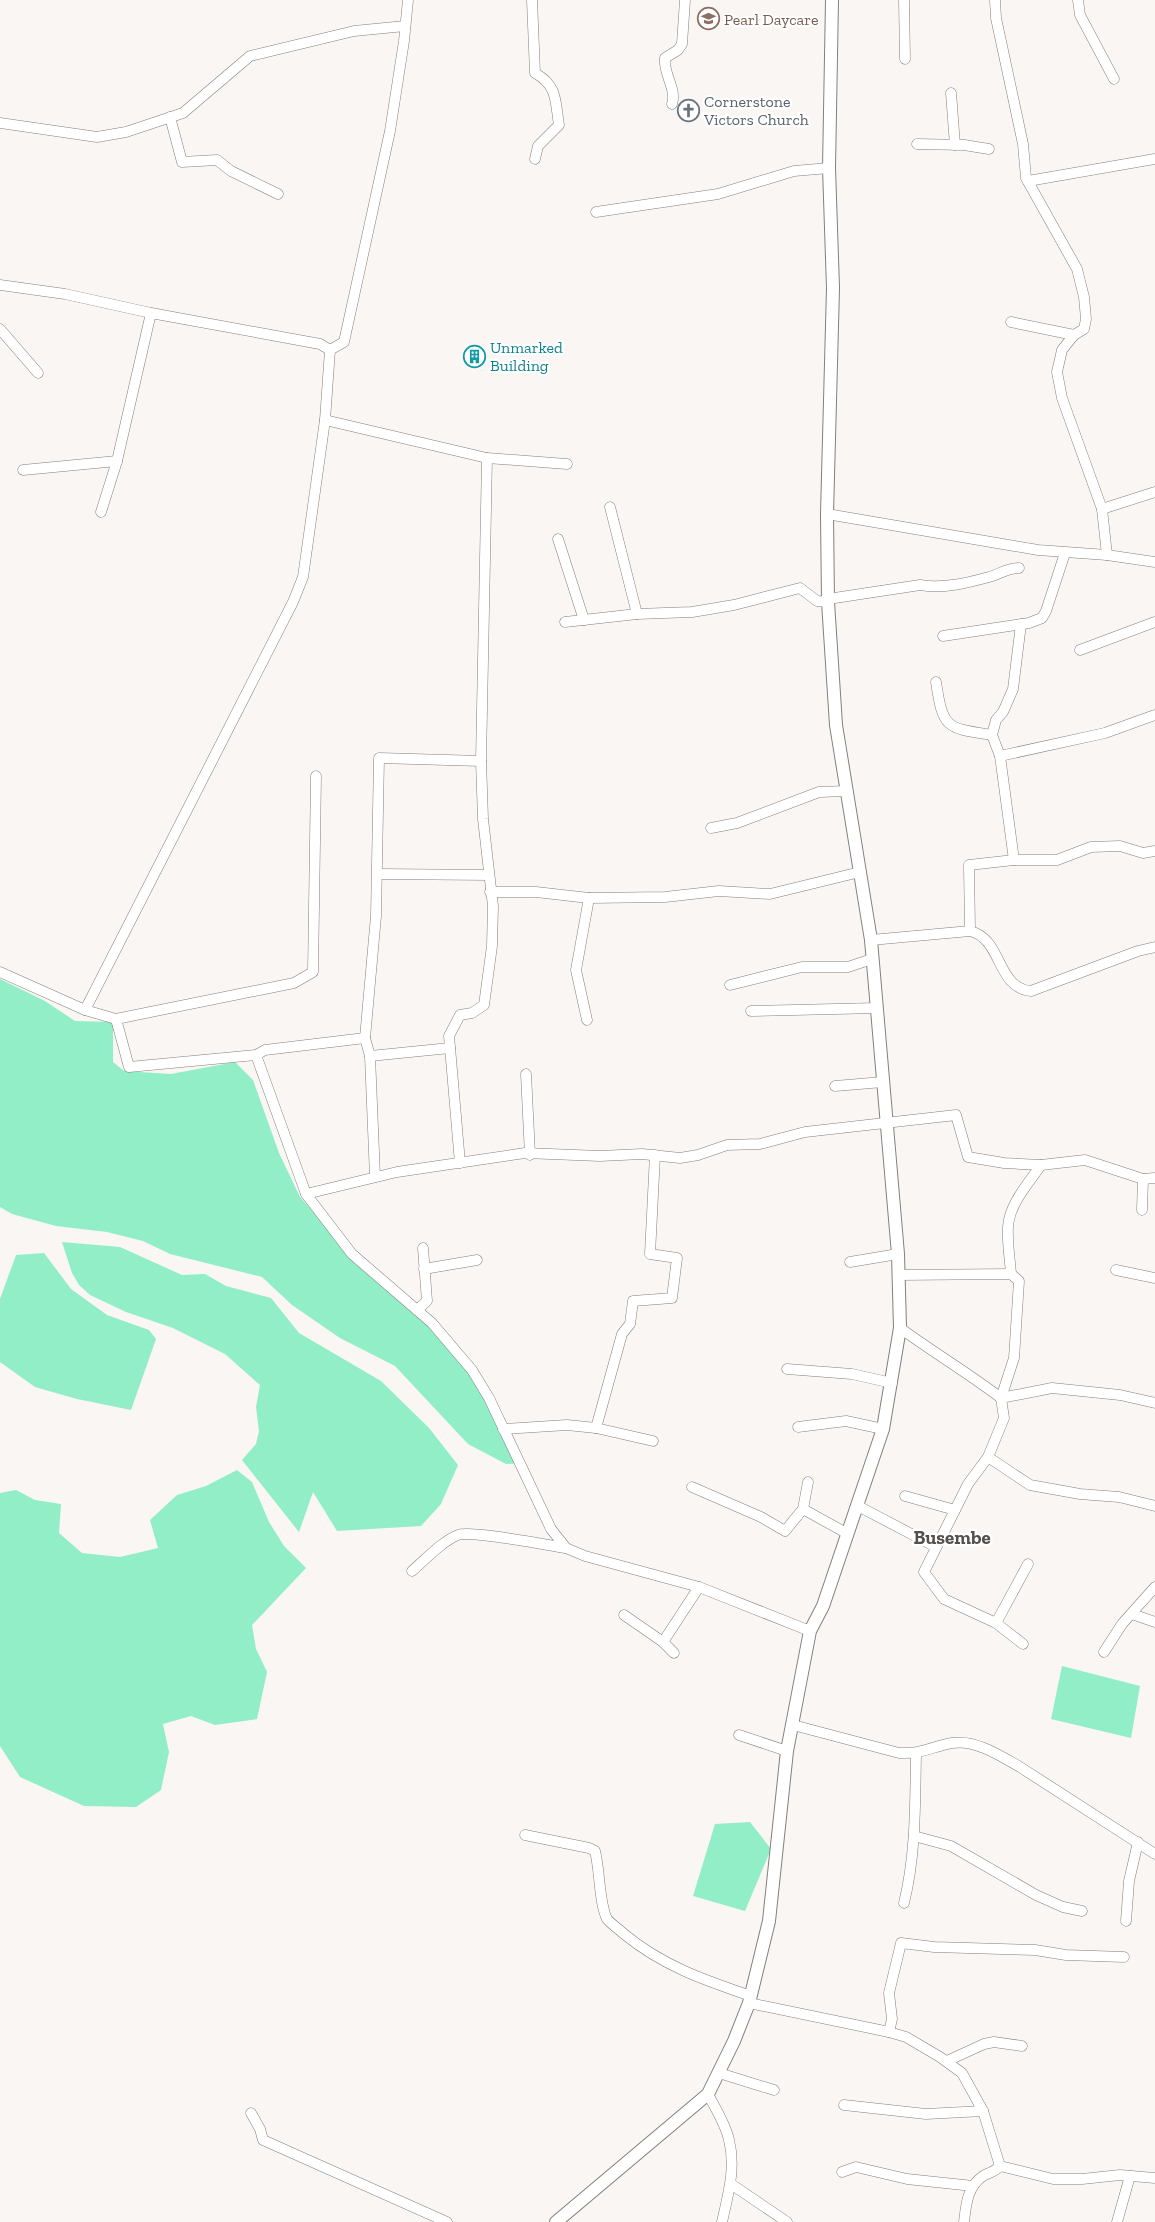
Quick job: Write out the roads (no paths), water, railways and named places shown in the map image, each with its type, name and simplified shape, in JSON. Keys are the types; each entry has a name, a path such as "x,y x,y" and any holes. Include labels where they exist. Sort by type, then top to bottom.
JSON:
{"street":[{"path":"330,350 344,342 348,328 390,131 408,0"},
{"path":"532,0 536,73 548,80 554,92 558,125 538,146 535,159"},
{"path":"672,104 674,98 664,64 665,58 678,50 682,44 685,0"},
{"path":"556,2222 708,2094 750,2000 769,1922 788,1751 810,1631 823,1606 883,1429 900,1328 898,1254 871,940 836,725 828,601 827,514 833,288 829,168 832,0"},
{"path":"904,0 905,59"},
{"path":"995,0 996,18 1023,144 1028,181 1077,269 1086,319 1084,329 1074,336 1062,350 1058,372 1062,398 1102,509 1107,555"},
{"path":"1078,0 1080,15 1114,79"},
{"path":"0,123 98,137 126,132 183,113 250,56 354,31 405,26"},
{"path":"951,93 955,144"},
{"path":"170,117 182,162 217,160 231,171 278,194"},
{"path":"917,144 955,144 989,149"},
{"path":"1028,181 1155,159"},
{"path":"596,212 718,194 794,171 829,168"},
{"path":"0,285 56,292 151,313 320,344 330,350"},
{"path":"101,512 117,461 151,313"},
{"path":"1011,322 1074,336"},
{"path":"0,329 38,373"},
{"path":"85,1010 293,602 303,577 325,420 330,350"},
{"path":"325,420 487,458 567,464"},
{"path":"460,1163 449,1036 460,1015 472,1012 484,1005 492,946 493,906 483,819 481,761 487,458"},
{"path":"23,470 117,461"},
{"path":"1102,509 1155,492"},
{"path":"610,507 637,614"},
{"path":"827,514 1038,550 1107,555 1155,562"},
{"path":"558,539 584,620"},
{"path":"943,636 1021,624 1042,618 1065,553"},
{"path":"565,622 637,614 692,612 734,605 800,588 817,601 828,601 920,585 936,588 988,577 1004,569 1019,568"},
{"path":"1080,650 1155,622"},
{"path":"1014,860 1000,756 992,736 996,720 1003,712 1013,689 1021,624"},
{"path":"936,682 940,707 946,723 958,730 992,736"},
{"path":"1000,756 1106,732 1155,715"},
{"path":"375,1177 370,1056 365,1038 378,874 379,758 481,761"},
{"path":"0,972 85,1010 116,1019 294,983 313,972 316,776"},
{"path":"711,828 737,823 819,792 847,791"},
{"path":"970,931 969,865 1014,860 1057,860 1091,848 1120,846 1143,853 1155,851"},
{"path":"490,892 536,892 589,898 665,897 719,891 770,894 860,872"},
{"path":"378,874 489,875"},
{"path":"587,1020 576,970 589,898"},
{"path":"871,940 970,931 984,937 992,947 1010,981 1015,986 1031,991 1138,951 1155,948"},
{"path":"730,985 802,967 848,967 872,959"},
{"path":"751,1011 877,1008"},
{"path":"116,1019 129,1067 256,1055 265,1050 365,1038"},
{"path":"370,1056 450,1048"},
{"path":"256,1055 306,1194 352,1254 432,1323 472,1370 489,1398 551,1529 566,1548"},
{"path":"526,1074 530,1155"},
{"path":"835,1086 883,1082"},
{"path":"306,1194 397,1172 525,1153 530,1155 680,1158 727,1145 760,1144 805,1132 886,1121 956,1115 968,1157 1004,1163 1041,1165 1085,1160 1143,1179 1155,1178"},
{"path":"596,1428 622,1334 630,1324 633,1301 672,1298 677,1258 650,1254 655,1156"},
{"path":"1010,1274 1008,1226 1011,1213 1041,1165"},
{"path":"1142,1210 1143,1179"},
{"path":"417,1310 427,1301 423,1248"},
{"path":"850,1262 898,1254"},
{"path":"424,1269 476,1260"},
{"path":"1116,1270 1155,1278"},
{"path":"898,1275 1010,1274 1019,1281 1014,1358 1001,1398 1004,1418 988,1457 968,1484 924,1572 944,1599 996,1623 1022,1644"},
{"path":"900,1328 1001,1398 1052,1388 1120,1395 1155,1403"},
{"path":"787,1370 852,1374 892,1383"},
{"path":"798,1427 846,1421 883,1429"},
{"path":"503,1429 567,1425 596,1428 653,1441"},
{"path":"988,1457 1030,1485 1080,1494 1119,1497 1155,1506"},
{"path":"692,1487 761,1517 785,1531 803,1509 808,1482"},
{"path":"905,1496 955,1510"},
{"path":"858,1506 936,1547"},
{"path":"803,1509 848,1534"},
{"path":"412,1571 459,1534 488,1535 566,1548 585,1556 699,1587 810,1631"},
{"path":"996,1623 1028,1564"},
{"path":"663,1642 699,1587"},
{"path":"1104,1652 1122,1624 1155,1587"},
{"path":"1132,1614 1155,1622"},
{"path":"624,1615 663,1642 674,1653"},
{"path":"793,1725 899,1753 916,1754 954,1743 973,1745 998,1754 1155,1854"},
{"path":"739,1735 788,1751"},
{"path":"904,1903 909,1880 914,1836 916,1754"},
{"path":"525,1836 589,1848 595,1851 602,1904 608,1920 637,1944 669,1965 750,2000 906,2037 962,2072 983,2111 1000,2166"},
{"path":"914,1836 951,1846 1036,1895 1064,1907 1082,1911"},
{"path":"1126,1921 1129,1881 1138,1842"},
{"path":"889,2032 892,2019 888,1993 901,1943 934,1947 1035,1950 1066,1955 1124,1957"},
{"path":"946,2061 984,2044 994,2042 1022,2046"},
{"path":"719,2073 774,2090"},
{"path":"708,2094 729,2138 732,2156 731,2184 722,2222"},
{"path":"844,2105 926,2114 983,2111"},
{"path":"251,2113 260,2129 263,2140 447,2222"},
{"path":"1000,2166 1053,2179 1130,2176 1155,2178"},
{"path":"964,2222 968,2195 973,2186 1000,2166"},
{"path":"842,2172 856,2167 907,2179 973,2186"},
{"path":"1117,2222 1130,2176"},
{"path":"731,2184 781,2220"}],"place":[{"name":"Pearl Daycare","path":"708,19"},
{"name":"Cornerstone Victors Church","path":"688,110"},
{"name":"Unmarked Building","path":"474,356"}],"district":[{"name":"Busembe","path":"952,1537"}]}
